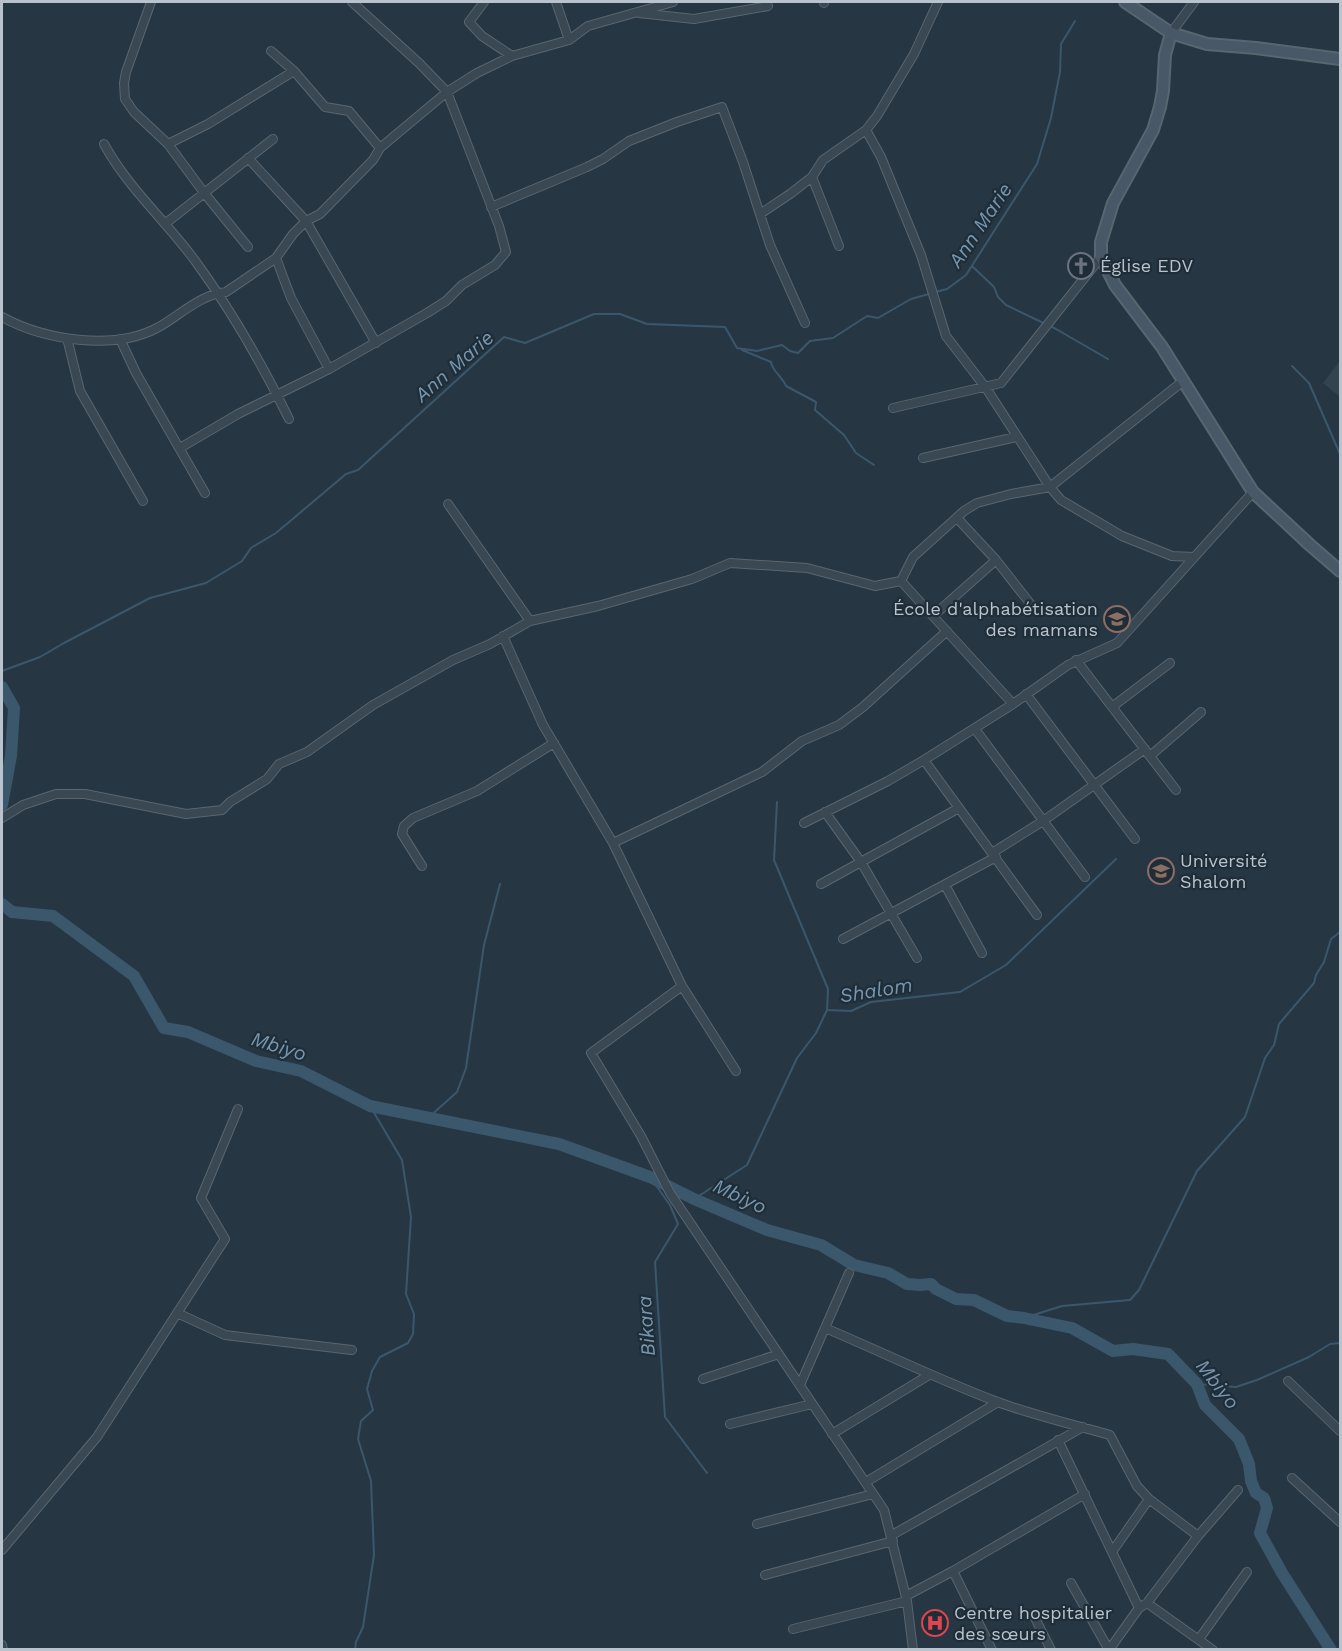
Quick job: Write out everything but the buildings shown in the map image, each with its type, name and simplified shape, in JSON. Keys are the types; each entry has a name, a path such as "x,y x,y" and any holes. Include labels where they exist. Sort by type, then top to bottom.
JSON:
{"street":[{"path":"151,2 126,72 124,83 126,99 144,122 168,144 248,247"},
{"path":"180,448 238,414 329,369 446,302 462,285 495,265 506,252 499,226 447,92 420,63 351,2"},
{"path":"484,2 469,22 482,36 512,56"},
{"path":"556,2 569,40"},
{"path":"2,317 50,335 87,342 135,337 157,328 195,304 218,293 226,292 276,258 293,234 306,221 320,214 373,160 380,148 447,92 477,73 512,56 569,40 588,26 674,2"},
{"path":"760,214 812,177 823,160 866,130 878,116 914,54 938,2"},
{"path":"1125,2 1171,33 1207,44 1341,59"},
{"path":"1194,2 1171,33 1165,55 1163,91 1153,130 1113,203 1101,242 1101,257 1115,285 1162,347 1253,492 1341,571"},
{"path":"634,13 694,19 768,6"},
{"path":"271,51 294,71 325,107 349,111 380,148"},
{"path":"168,144 208,124 294,71"},
{"path":"491,207 587,167 603,159 628,141 722,107 734,135 770,245 805,323"},
{"path":"866,130 880,157 921,255 946,336 986,388 1050,487 1061,500 1122,536 1172,556 1194,557"},
{"path":"166,223 273,139"},
{"path":"104,144 134,189 166,223 218,293 278,395 289,419"},
{"path":"248,158 306,221 376,343"},
{"path":"812,177 839,246"},
{"path":"893,408 1001,383 1101,257"},
{"path":"276,258 291,298 329,369"},
{"path":"67,338 80,392 143,501"},
{"path":"120,339 136,373 206,494"},
{"path":"902,581 913,557 977,503 1050,487 1182,382"},
{"path":"923,458 1016,437"},
{"path":"804,823 888,782 975,729 1076,660 1117,643 1253,492"},
{"path":"448,504 530,621"},
{"path":"957,518 996,560 1036,611"},
{"path":"933,616 996,560"},
{"path":"2,818 23,805 56,794 85,794 186,814 222,810 230,802 267,779 279,764 307,752 373,705 453,660 490,645 530,621 598,606 692,579 730,563 807,568 875,586 902,581"},
{"path":"902,581 1013,704"},
{"path":"613,843 762,772 802,741 839,725 863,707 947,631"},
{"path":"503,636 543,725 613,843 682,986 736,1071"},
{"path":"1076,660 1176,790"},
{"path":"1112,707 1170,663"},
{"path":"1026,694 1135,839"},
{"path":"843,939 945,885 994,855 1095,785 1148,752 1201,712"},
{"path":"975,729 1085,877"},
{"path":"422,866 402,834 404,826 413,818 477,791 554,743"},
{"path":"924,760 1037,915"},
{"path":"821,884 959,807"},
{"path":"825,812 861,862 917,958"},
{"path":"945,885 982,953"},
{"path":"682,986 591,1053 641,1136 670,1193 884,1510 907,1598 913,1650"},
{"path":"2,1550 97,1437 225,1239 201,1198 238,1109"},
{"path":"800,1385 849,1273"},
{"path":"177,1313 225,1335 352,1350"},
{"path":"825,1328 881,1351 929,1375 998,1402 1110,1435 1137,1486 1149,1499 1198,1536"},
{"path":"703,1379 779,1354"},
{"path":"832,1434 929,1375"},
{"path":"1288,1381 1341,1431"},
{"path":"866,1482 998,1402"},
{"path":"730,1424 812,1404"},
{"path":"765,1575 892,1538 1083,1427"},
{"path":"1058,1440 1139,1608"},
{"path":"1292,1478 1341,1522"},
{"path":"1071,1583 1109,1650 1139,1608 1147,1603 1198,1536 1238,1490"},
{"path":"757,1524 873,1494"},
{"path":"793,1629 907,1598 1084,1494"},
{"path":"1112,1552 1149,1499"},
{"path":"953,1571 992,1650"},
{"path":"1199,1640 1247,1572"},
{"path":"1147,1603 1213,1650"},
{"path":"1034,1616 1051,1650"},
{"path":"2,1645 3,1650"}],"shaded area":[{"path":"1340,361 1340,397 1323,383"}],"waterway":[{"name":"Ann Marie","path":"935,292 947,289 966,275 1037,164 1051,118 1060,72 1061,44 1075,21"},
{"path":"972,266 994,287 998,297 1006,305 1056,329 1108,359"},
{"name":"Ann Marie","path":"737,348 757,351 782,345 798,353 810,341 833,338 867,316 878,318 911,299 929,294"},
{"name":"Ann Marie","path":"2,671 40,657 150,598 206,583 242,561 251,548 276,533 346,474 358,470 504,337 525,343 594,314 620,314 647,324 725,327 737,348"},
{"path":"742,350 771,362 786,386 816,402 815,410 844,435 856,453 874,465"},
{"path":"1292,366 1309,383 1340,454"},
{"name":"Mbiyo","path":"2,687 14,708 11,756 2,805"},
{"name":"Shalom","path":"694,1199 747,1165 797,1058 816,1033 827,1010 828,989 774,860 777,802"},
{"name":"Shalom","path":"827,1010 851,1011 871,1002 960,992 1006,965 1116,859"},
{"path":"428,1118 457,1092 466,1068 484,945 500,884"},
{"name":"Mbiyo","path":"2,904 12,912 53,916 134,976 164,1028 188,1032 256,1061 301,1071 370,1106 559,1144 650,1177 694,1199 767,1230 821,1245 854,1265 888,1273 907,1284 931,1284 956,1299 974,1300 1007,1316 1072,1328 1113,1351 1133,1349 1168,1354 1197,1384 1205,1405 1239,1439 1249,1464 1251,1481 1256,1493 1264,1498 1267,1508 1260,1533 1282,1573 1331,1650"},
{"path":"1024,1318 1062,1306 1130,1300 1139,1290 1197,1171 1245,1117 1265,1058 1274,1045 1279,1024 1314,983 1331,939 1340,932"},
{"path":"355,1650 363,1627 374,1555 371,1481 358,1439 361,1421 373,1410 367,1389 372,1371 380,1357 408,1343 413,1334 414,1314 406,1294 411,1217 402,1160 370,1106"},
{"name":"Bikara","path":"650,1177 670,1205 678,1224 655,1262 665,1417 707,1473"},
{"path":"1197,1384 1236,1387 1309,1357 1330,1344 1340,1343"}],"place":[{"name":"Église EDV","path":"1081,266"},
{"name":"École d'alphabétisation des mamans","path":"1117,619"},
{"name":"Université Shalom","path":"1161,871"},
{"name":"Centre hospitalier des sœurs","path":"935,1623"}]}
